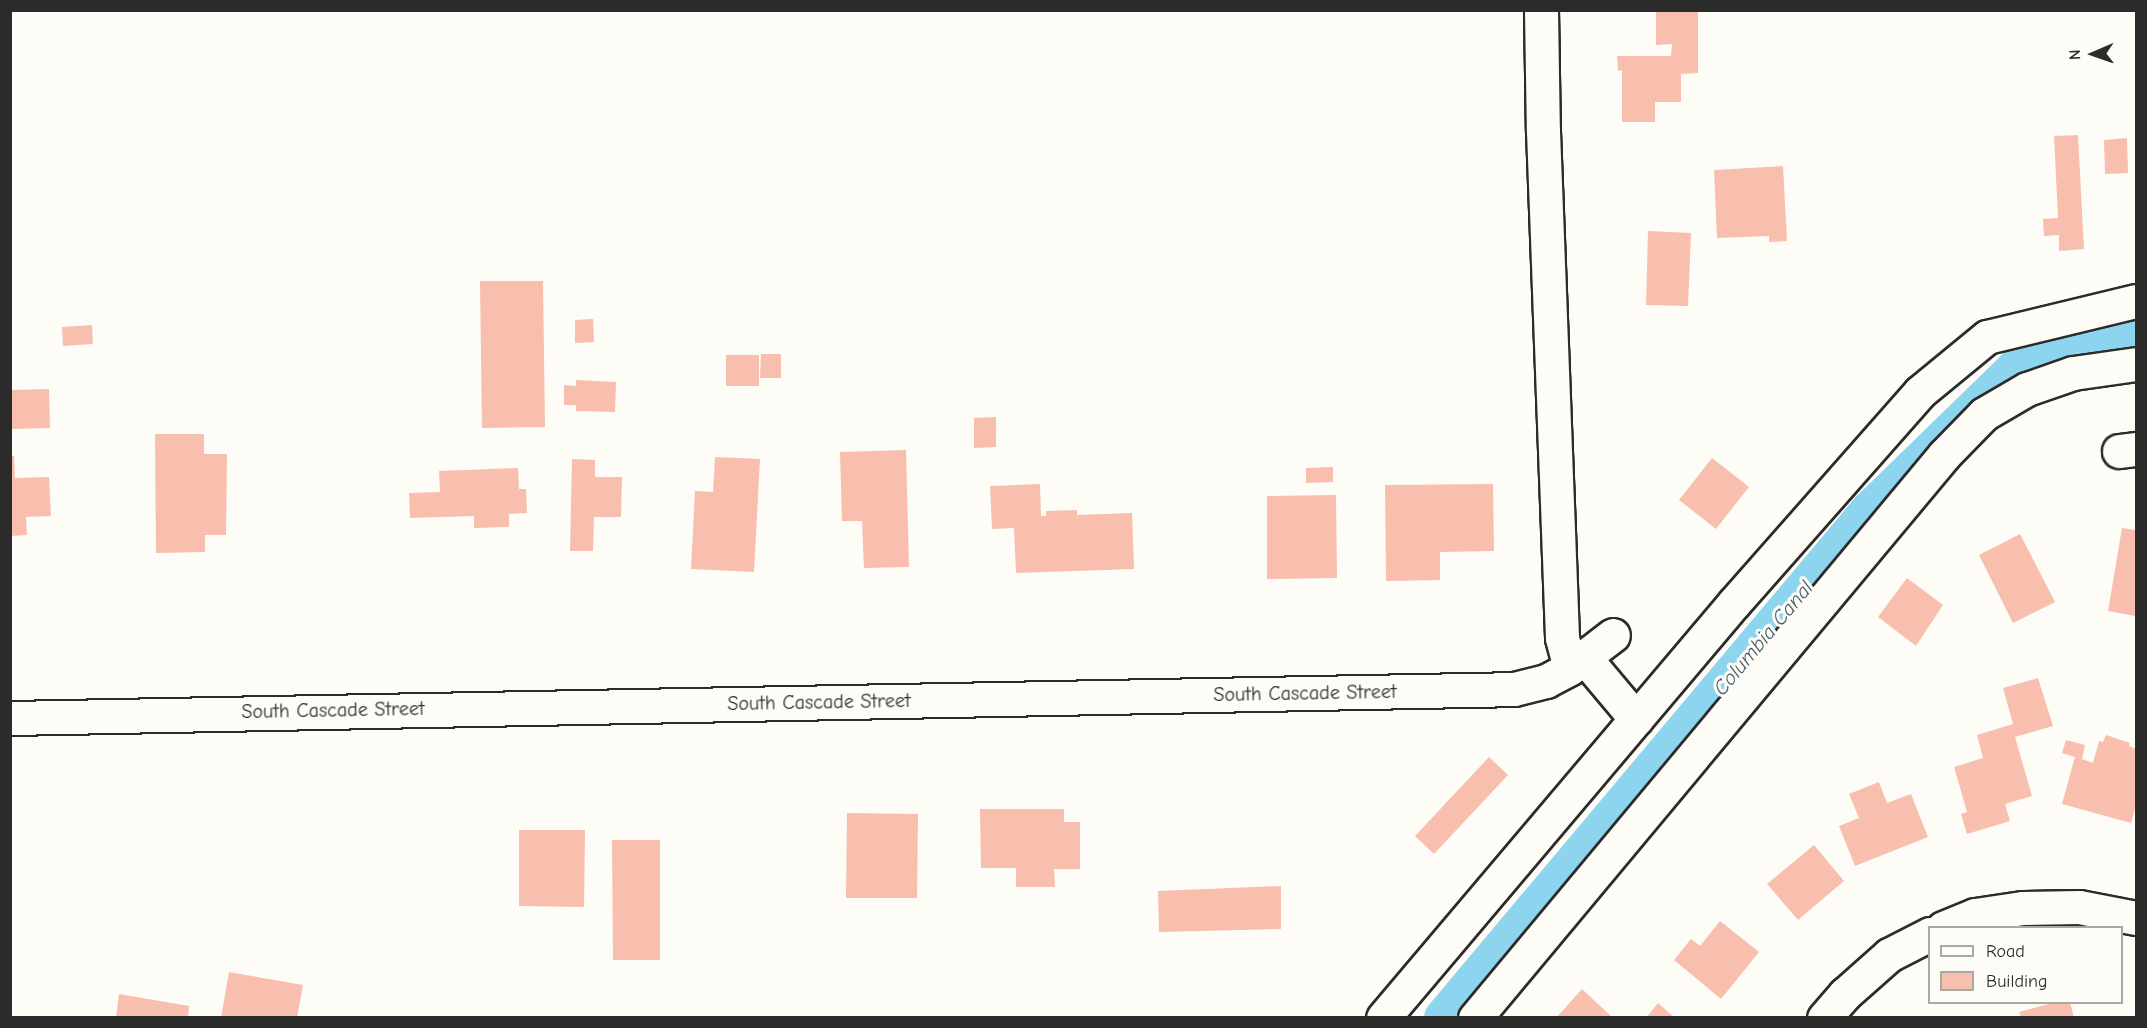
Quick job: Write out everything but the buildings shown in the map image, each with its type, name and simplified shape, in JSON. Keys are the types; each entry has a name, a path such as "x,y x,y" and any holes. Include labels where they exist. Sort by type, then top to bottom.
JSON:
{"street":[{"path":"1541,10 1542,131 1562,638 1577,663 1636,719"},
{"path":"1383,1017 1734,603 1920,392 1988,337 2136,301"},
{"path":"1475,1017 1936,464 1984,414 2027,389 2073,373 2136,364"},
{"name":"South Cascade Street","path":"10,718 1514,689 1546,681 1577,663 1613,636"},
{"path":"1946,926 1975,915 2023,908 2079,907 2136,918"},
{"path":"1824,1017 1845,994 1889,955 1928,935"}],"waterway":[{"name":"Columbia Canal","path":"1444,1018 1870,511 2016,369 2136,331"}]}
